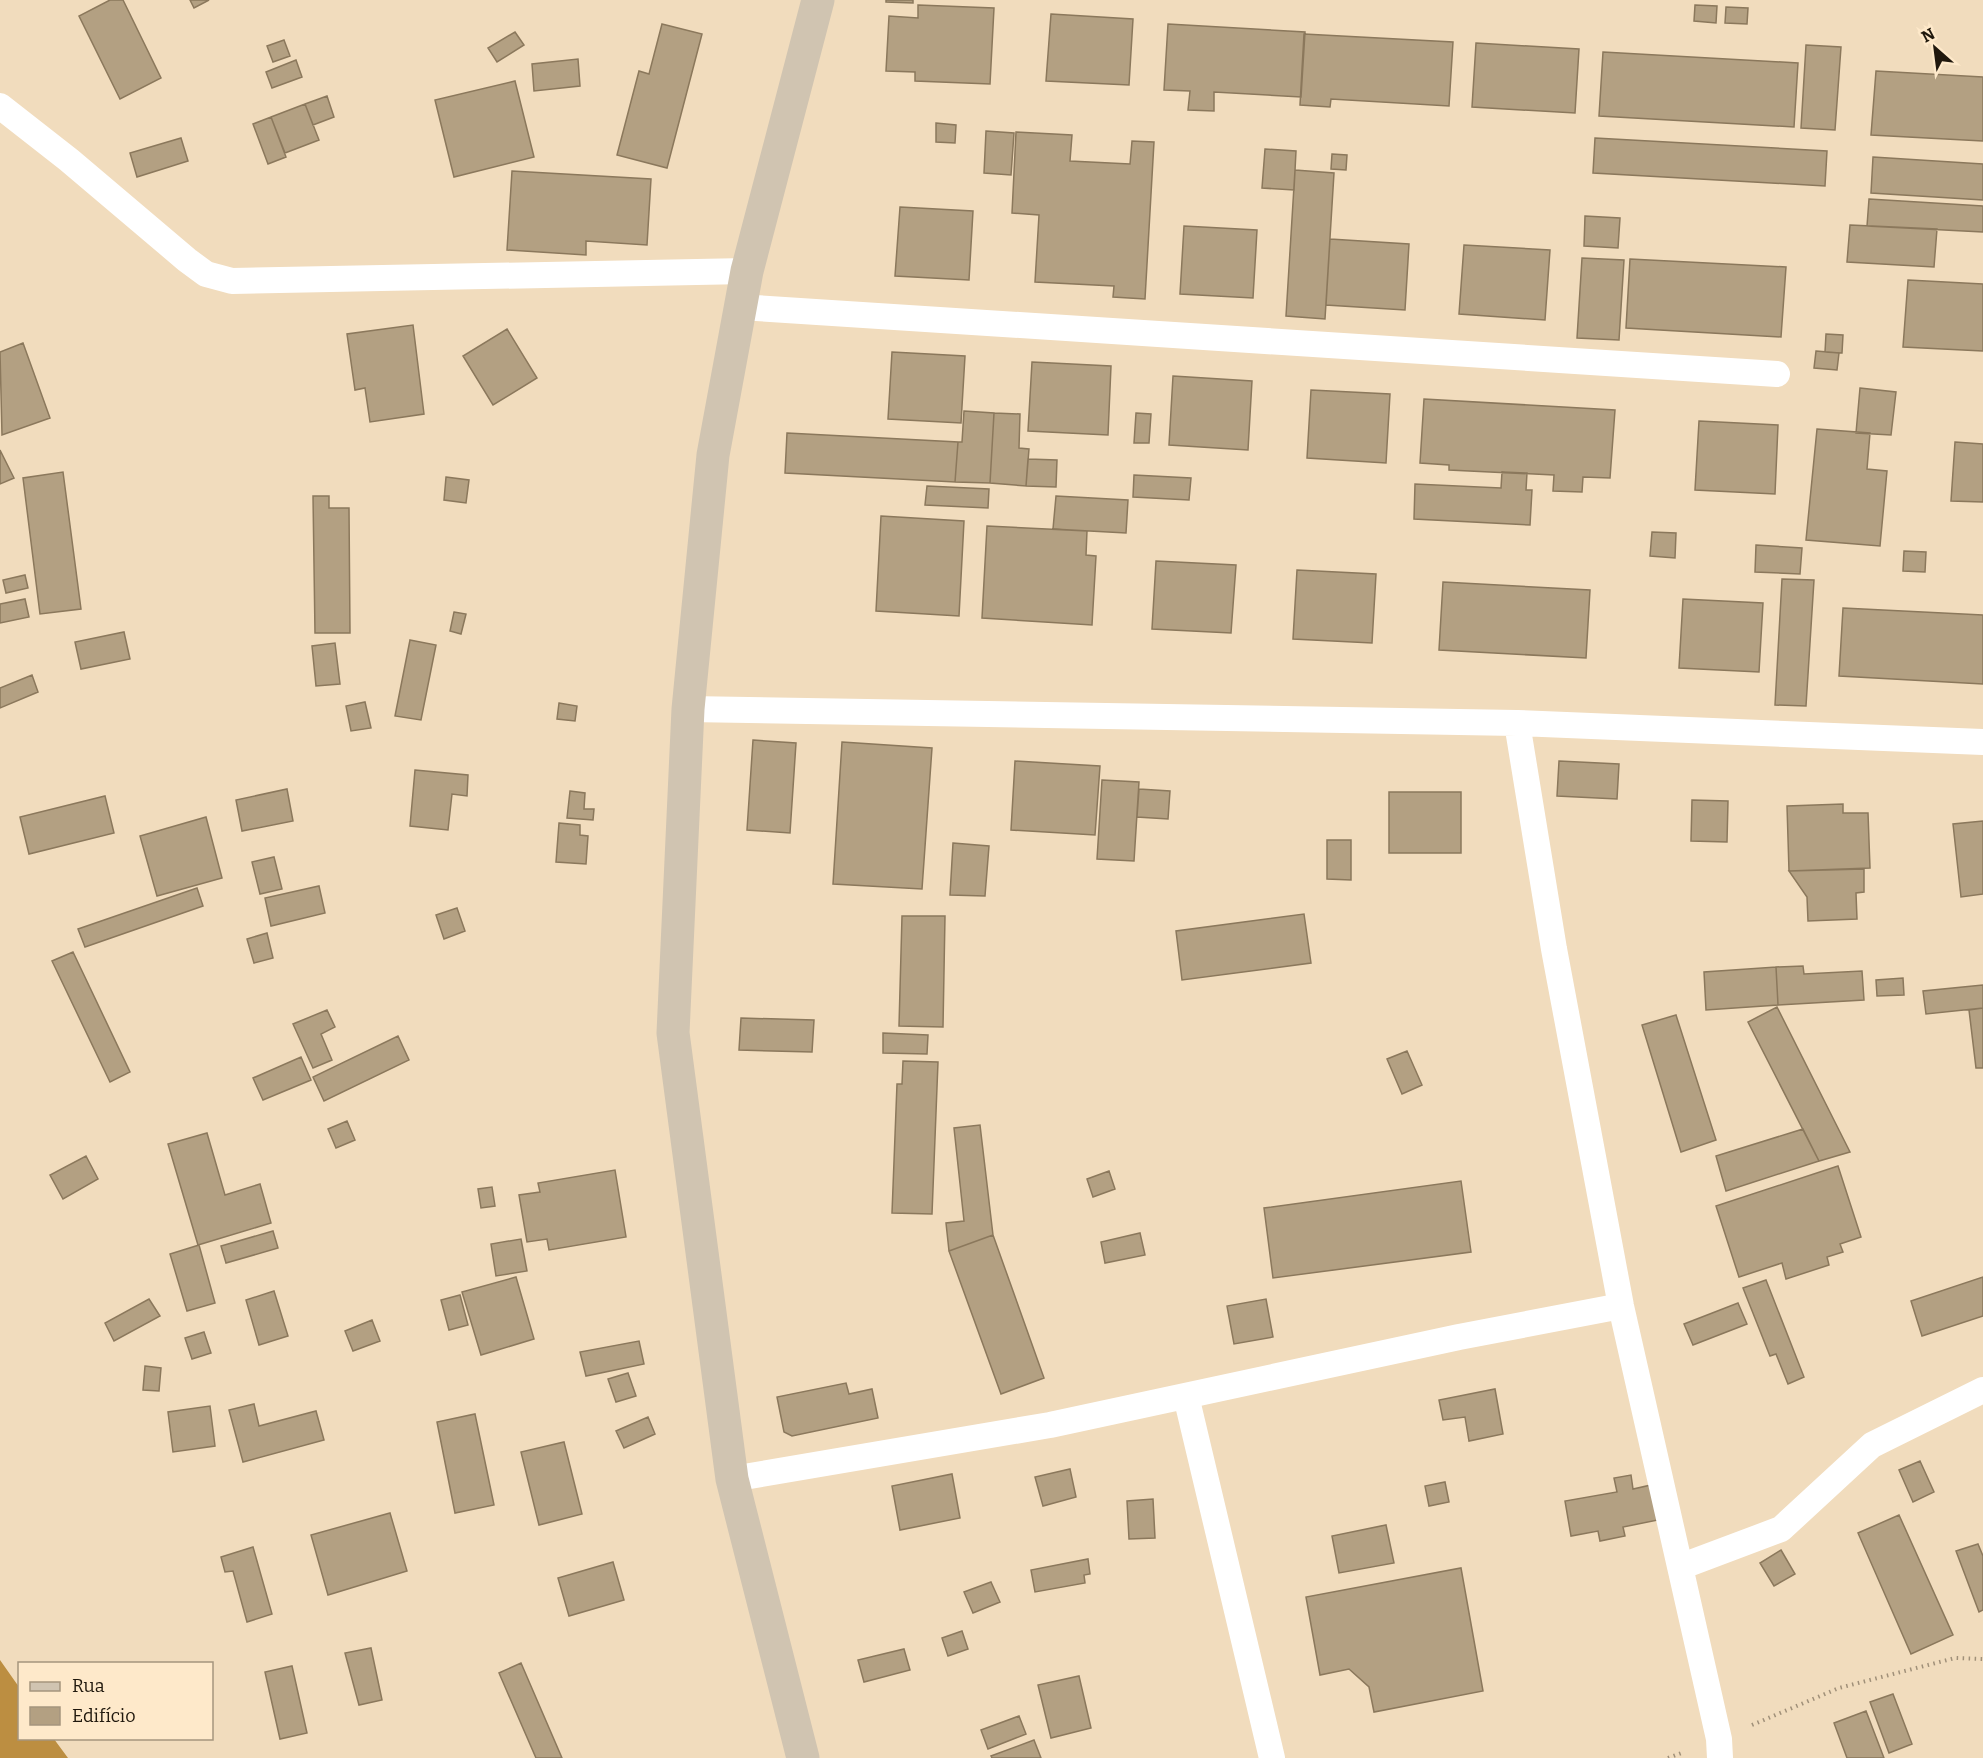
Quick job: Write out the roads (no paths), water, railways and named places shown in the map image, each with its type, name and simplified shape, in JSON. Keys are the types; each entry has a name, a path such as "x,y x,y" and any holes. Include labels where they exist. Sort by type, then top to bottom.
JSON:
{"main road":[{"path":"803,1758 732,1479 673,1033 688,709 713,455 747,271 819,0"}],"lane":[{"path":"0,106 69,160 187,260 206,274 232,281 747,271"},
{"path":"740,307 1778,374"},
{"path":"688,709 1517,723 1983,742"},
{"path":"1517,723 1554,950 1621,1306 1720,1749"},
{"path":"732,1479 1050,1425 1621,1306"},
{"path":"1680,1567 1781,1529 1872,1445 1983,1390"},
{"path":"1186,1396 1272,1758"}]}
